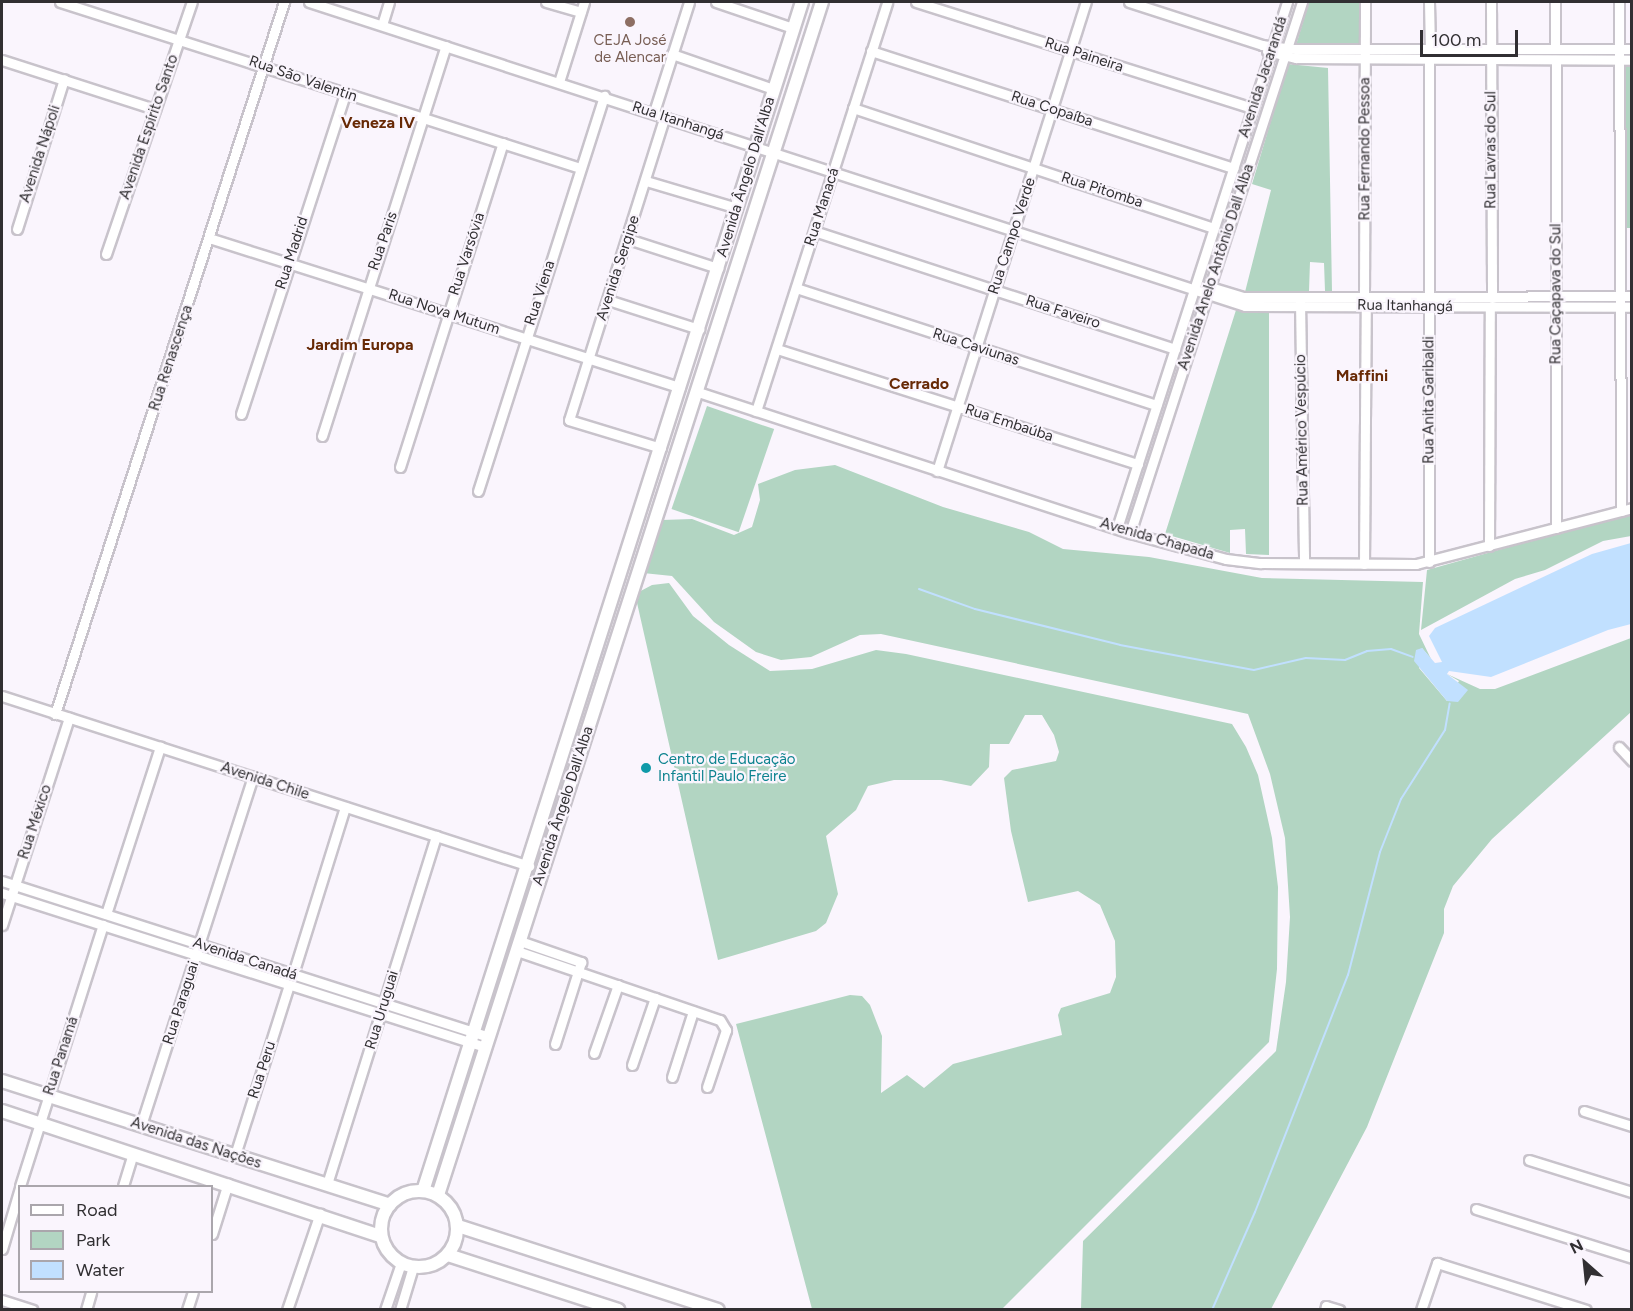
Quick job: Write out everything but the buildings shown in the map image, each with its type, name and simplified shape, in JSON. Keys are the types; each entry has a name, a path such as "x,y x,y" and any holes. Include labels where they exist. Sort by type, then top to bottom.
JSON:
{"main road":[{"name":"Avenida Ângelo Dall'Alba","path":"423,1191 529,866 802,2"},
{"name":"Avenida Ângelo Dall'Alba","path":"438,1195 728,288 822,2"},
{"path":"680,387 685,397 695,391"},
{"name":"Avenida das Nações","path":"2,1081 390,1205"},
{"name":"Avenida das Nações","path":"2,1111 320,1213 381,1236"},
{"path":"423,1191 438,1195 452,1208 458,1226 448,1255 432,1265 407,1265 391,1256 381,1236 382,1220 390,1205 405,1194 423,1191"},
{"path":"458,1226 718,1310"},
{"path":"448,1255 618,1310"}],"street":[{"name":"Rua São Valentin","path":"60,2 179,38 580,168"},
{"name":"Avenida Espírito Santo","path":"106,254 192,2"},
{"name":"Rua Renascença","path":"55,714 284,2"},
{"name":"Rua Itanhangá","path":"309,2 1014,230 1209,290 1245,306 1300,301 1429,302 1555,296 1632,296"},
{"path":"382,25 389,2"},
{"path":"546,2 580,12"},
{"path":"559,82 584,2"},
{"path":"654,112 689,2"},
{"path":"716,2 794,28"},
{"name":"Rua Manacá","path":"756,411 887,2"},
{"name":"Rua Paineira","path":"916,2 1253,108"},
{"name":"Rua Campo Verde","path":"937,471 1086,2"},
{"path":"1130,2 1272,50 1291,53 1491,55 1556,60 1632,60"},
{"name":"Avenida Jacarandá","path":"1117,528 1287,2"},
{"name":"Avenida Anelo Antônio Dall Alba","path":"1131,533 1209,290 1291,53 1302,2"},
{"name":"Rua Fernando Pessoa","path":"1364,564 1365,2"},
{"name":"Rua Anita Garibaldi","path":"1429,2 1429,562"},
{"name":"Rua Lavras do Sul","path":"1491,2 1492,298"},
{"path":"1555,2 1556,49"},
{"path":"1618,2 1621,511"},
{"name":"Rua Paris","path":"322,436 446,46"},
{"path":"1491,55 1556,49 1632,49"},
{"name":"Rua Copaíba","path":"871,51 1234,168"},
{"path":"672,54 773,89"},
{"path":"2,60 155,109"},
{"name":"Rua Caçapava do Sul","path":"1556,60 1556,528"},
{"name":"Avenida Nápoli","path":"16,229 64,79"},
{"name":"Rua Madrid","path":"241,414 288,263 345,93"},
{"name":"Rua Viena","path":"478,491 603,96"},
{"name":"Rua Pitomba","path":"853,108 1214,228"},
{"name":"Avenida Sergipe","path":"662,444 569,420 665,116"},
{"name":"Rua Varsóvia","path":"400,467 503,143"},
{"path":"646,180 737,208"},
{"name":"Rua Faveiro","path":"814,231 1175,349"},
{"name":"Rua Nova Mutum","path":"209,238 680,387"},
{"path":"628,239 718,268"},
{"name":"Rua Caviunas","path":"796,288 1157,405"},
{"path":"608,300 699,329"},
{"name":"Rua Américo Vespúcio","path":"1300,301 1304,563"},
{"name":"Rua Itanhangá","path":"1429,302 1490,308 1632,307"},
{"path":"1489,546 1490,308"},
{"name":"Rua Embaúba","path":"777,349 1138,464"},
{"name":"Avenida Chapada","path":"695,391 1131,533 1226,559 1364,564 1429,562 1632,508"},
{"path":"1134,474 1148,476"},
{"name":"Avenida Chile","path":"2,696 529,866"},
{"name":"Rua México","path":"2,925 6,894 15,885 69,718"},
{"path":"106,914 160,747"},
{"path":"1619,747 1632,761"},
{"name":"Rua Paraguai","path":"141,1125 253,777"},
{"path":"293,974 345,807"},
{"name":"Rua Uruguai","path":"327,1185 436,836"},
{"name":"Avenida Canadá","path":"2,881 384,1004 474,1038"},
{"name":"Avenida Canadá","path":"6,894 381,1014 487,1042"},
{"name":"Rua Panamá","path":"21,1185 103,925"},
{"path":"518,946 579,967 618,985 720,1020 726,1030 708,1087"},
{"path":"555,1044 579,967"},
{"name":"Rua Peru","path":"235,1155 289,985"},
{"path":"594,1053 618,985"},
{"path":"632,1065 655,998"},
{"path":"672,1077 693,1011"},
{"path":"1584,1110 1632,1126"},
{"path":"123,1185 133,1153"},
{"path":"1529,1160 1632,1192"},
{"path":"213,1231 228,1183"},
{"name":"Rua Panamá","path":"2,1249 18,1194"},
{"path":"1476,1209 1632,1258"},
{"path":"287,1310 320,1213"},
{"path":"1421,1310 1437,1263 1586,1310"},
{"path":"386,1310 407,1265"},
{"path":"399,1310 407,1265"},
{"path":"86,1310 91,1293"},
{"path":"187,1310 193,1293"},
{"path":"2,1300 32,1310"},
{"path":"1326,1308 1339,1310"}],"green space":[{"path":"1309,2 1360,2 1359,47 1296,45"},
{"path":"1624,62 1631,62 1631,228 1624,228"},
{"path":"1288,64 1328,68 1332,291 1325,291 1324,263 1310,262 1309,291 1245,292 1271,190 1252,184"},
{"path":"1236,310 1269,312 1269,555 1246,554 1245,529 1230,530 1230,553 1165,534"},
{"path":"707,406 774,429 739,532 672,509"},
{"path":"835,465 943,507 1029,532 1063,549 1149,557 1262,578 1423,582 1419,634 1431,659 1422,648 1419,668 1447,701 1459,681 1447,674 1480,689 1495,689 1631,638 1631,712 1492,839 1453,886 1444,909 1444,933 1367,1127 1271,1309 1081,1309 1083,1241 1276,1051 1286,982 1290,917 1285,838 1270,774 1248,714 881,634 860,635 811,657 781,660 756,652 714,622 672,576 643,573 662,520 692,519 734,535 752,527 760,500 758,484 795,470"},
{"path":"1631,513 1631,536 1603,541 1545,570 1515,579 1421,630 1427,570"},
{"path":"669,583 693,616 729,645 770,671 812,669 876,650 906,654 1232,724 1246,747 1258,775 1272,838 1278,887 1277,969 1269,1042 1002,1309 812,1309 736,1024 850,995 862,996 870,1005 882,1036 881,1093 907,1075 924,1088 953,1064 1062,1035 1058,1015 1061,1008 1110,993 1116,977 1115,941 1100,905 1078,891 1028,902 1011,831 1004,778 1012,770 1056,761 1059,752 1054,735 1042,715 1025,715 1009,744 990,744 989,767 971,786 941,780 894,780 868,786 856,810 826,836 838,894 826,923 816,931 718,960 635,594 652,585"}],"water":[{"path":"1631,543 1631,624 1608,630 1491,677 1449,671 1447,674 1468,690 1458,702 1447,701 1414,661 1416,650 1422,648 1435,663 1442,662 1429,636 1435,628 1592,554"}],"waterway":[{"path":"919,589 975,609 1120,645 1254,670 1306,658 1345,660 1367,651 1391,649 1413,657"},
{"path":"1212,1310 1255,1212 1348,975 1380,852 1401,799 1445,730 1450,703"}],"place":[{"name":"CEJA José de Alencar","path":"630,22"},
{"name":"Centro de Educação Infantil Paulo Freire","path":"646,768"}],"district":[{"name":"Veneza IV","path":"378,123"},
{"name":"Jardim Europa","path":"360,345"},
{"name":"Maffini","path":"1362,376"},
{"name":"Cerrado","path":"919,384"}]}
